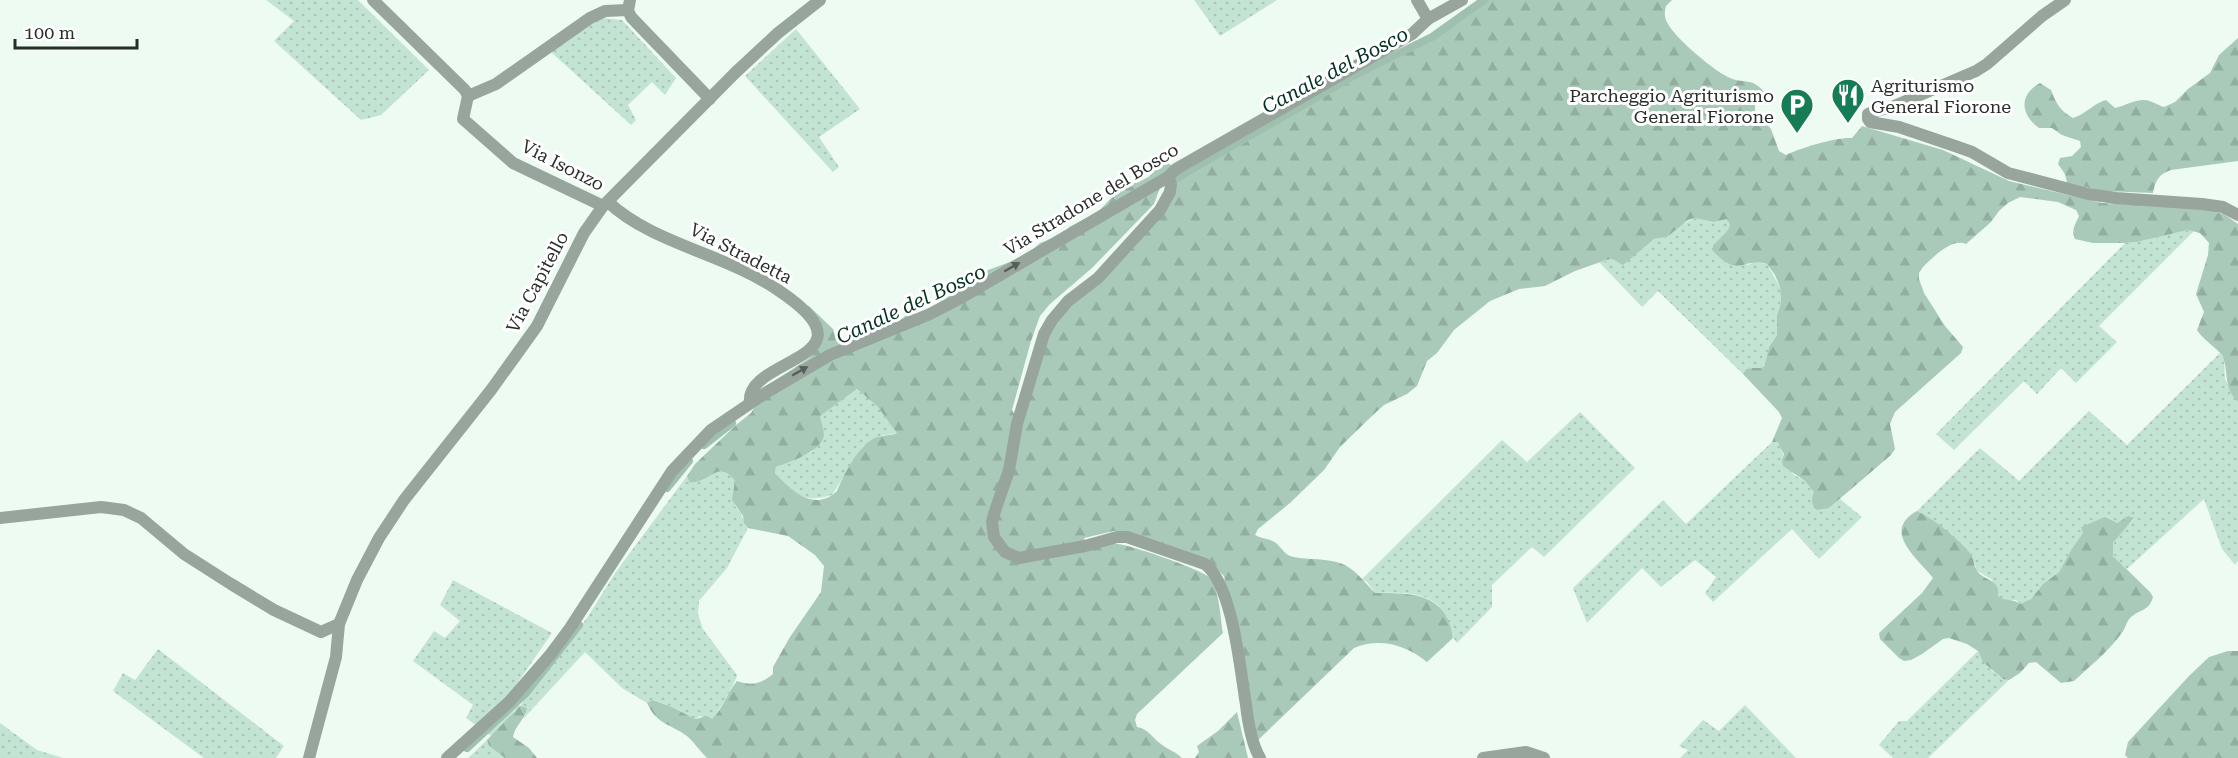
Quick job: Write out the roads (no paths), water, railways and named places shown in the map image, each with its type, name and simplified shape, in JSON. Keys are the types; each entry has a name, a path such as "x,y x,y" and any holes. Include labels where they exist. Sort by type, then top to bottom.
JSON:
{"street":[{"path":"373,0 465,90 468,96 496,84 590,18 604,11 629,5 631,17 710,99"},
{"name":"Via Capitello","path":"309,758 336,657 339,624 378,537 537,326 584,233 605,204 778,33 820,0"},
{"path":"1417,0 1428,19"},
{"name":"Via Stradone del Bosco","path":"447,758 509,702 550,655 672,471 711,430 750,403 830,355 930,314 1169,180 1176,169 1412,34 1428,19 1462,0"},
{"path":"2065,0 2042,16 1976,71 1892,107 1872,111 1868,114 1868,119 1870,122 1899,127 1964,149 2008,173 2026,178 2101,196 2223,207 2238,215"},
{"name":"Via Isonzo","path":"468,96 463,119 513,163 605,204"},
{"path":"1169,180 1167,200 1160,210 1098,278 1068,301 1044,334 1017,424 1009,470 994,514 992,530 994,537 1005,552 1019,558 1085,546 1117,537 1127,537 1205,564 1212,569 1218,578 1226,602 1254,747 1260,758"},
{"name":"Via Stradetta","path":"605,204 641,226 718,258 770,284 808,313 817,328 816,338 810,349 788,365 769,372 753,386 749,396 750,403"},
{"path":"0,518 101,507 124,510 141,518 184,554 274,610 321,632 339,624"},
{"path":"1483,758 1514,752 1536,754 1544,758"}],"waterway":[{"name":"Canale del Bosco","path":"1168,183 1355,75 1432,37 1484,0"},
{"name":"Canale del Bosco","path":"704,445 732,423"},
{"name":"Canale del Bosco","path":"667,488 689,461"},
{"name":"Canale del Bosco","path":"467,748 526,693 579,625"}],"place":[{"name":"Agriturismo General Fiorone","path":"1848,124"},
{"name":"Parcheggio Agriturismo General Fiorone","path":"1797,134"}]}
